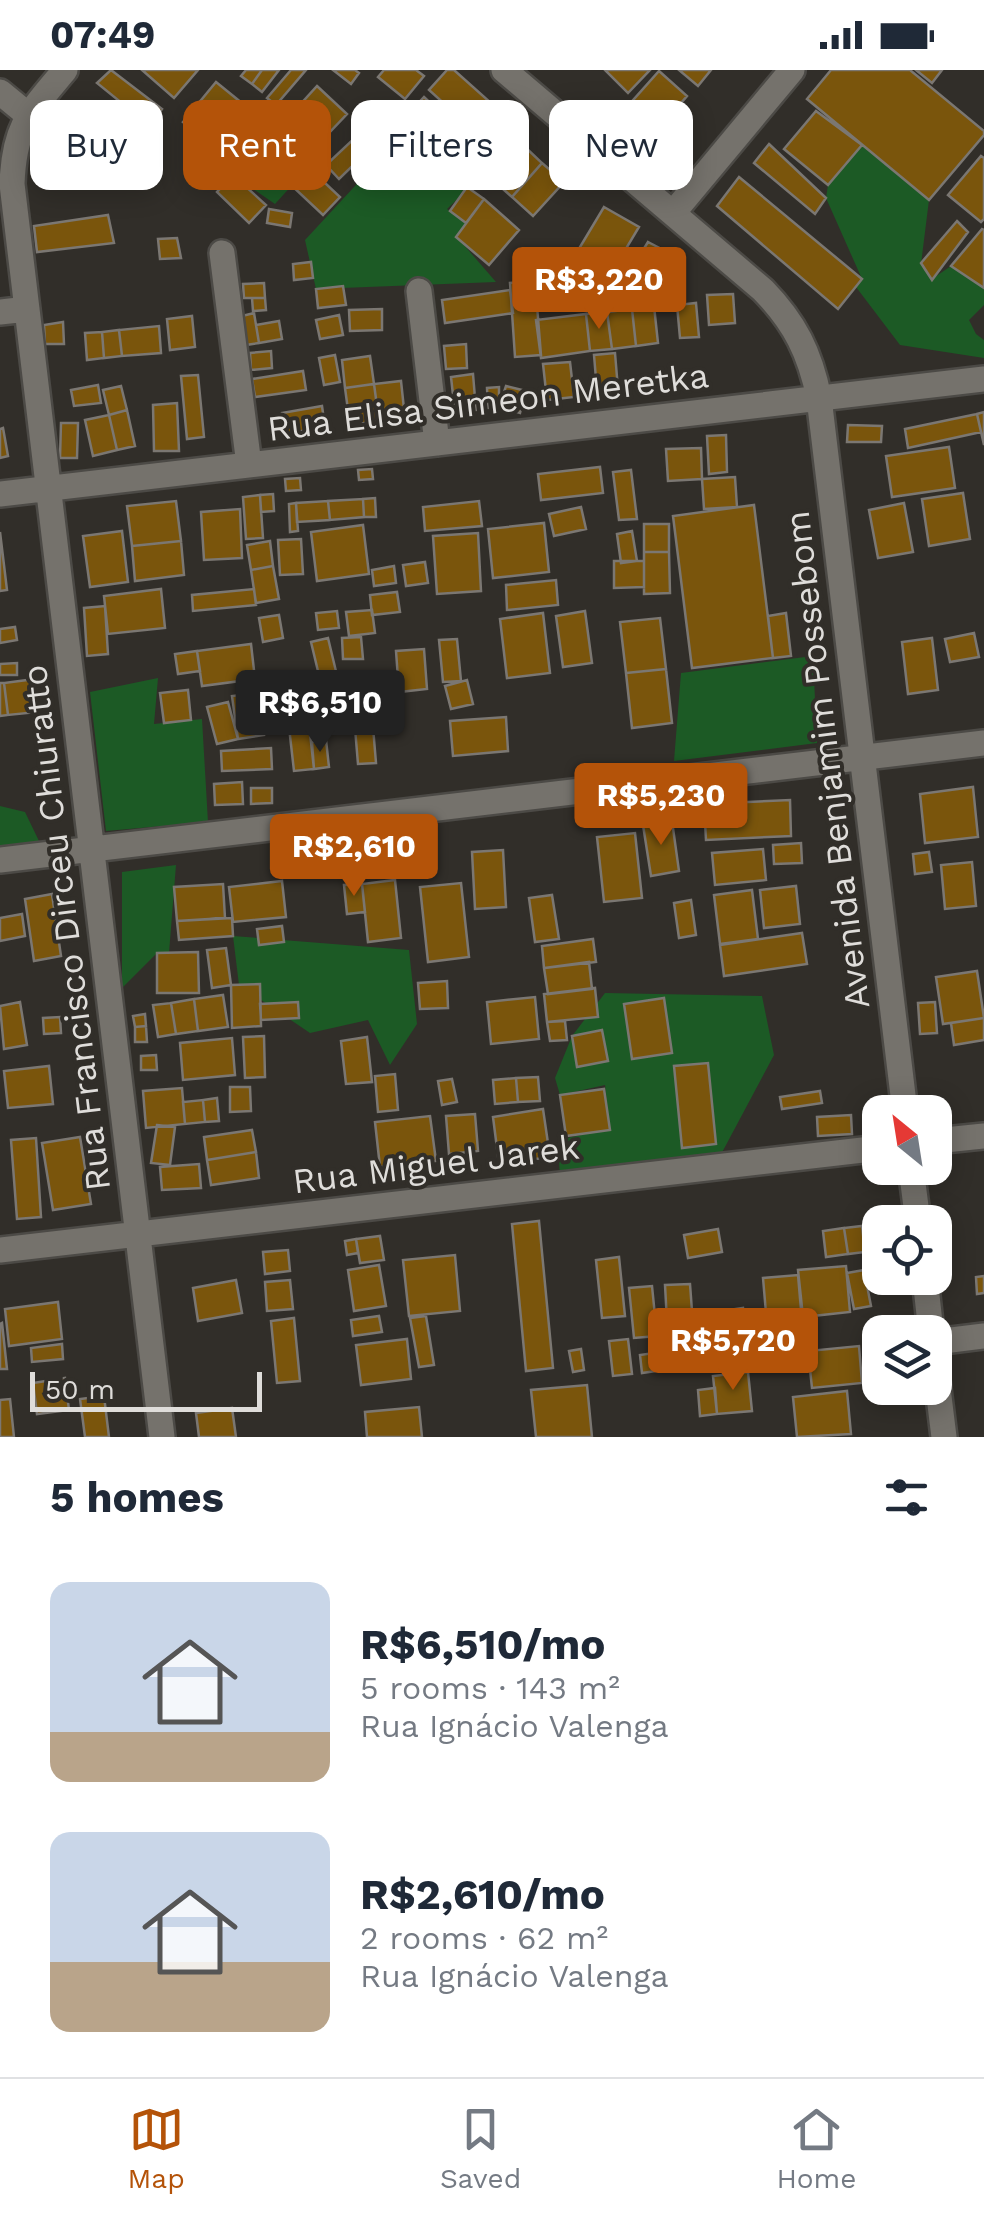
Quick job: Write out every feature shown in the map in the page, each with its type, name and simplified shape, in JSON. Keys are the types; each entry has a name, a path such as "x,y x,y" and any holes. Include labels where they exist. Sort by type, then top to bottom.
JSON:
{"street":[{"path":"0,92 28,115 65,70"},
{"name":"Avenida Benjamim Possebom","path":"504,70 784,312 802,338 812,363 903,1095"},
{"path":"673,214 792,70"},
{"name":"Rua Francisco Dirceu Chiuratto","path":"28,115 18,136 12,184 162,1437"},
{"path":"222,253 250,465"},
{"path":"418,291 437,443"},
{"path":"0,312 27,309"},
{"name":"Rua Elisa Simeon Meretka","path":"0,494 984,379"},
{"path":"0,860 984,743"},
{"path":"952,1140 984,1136"},
{"name":"Rua Miguel Jarek","path":"0,1250 862,1150"},
{"path":"952,1340 984,1336"},
{"path":"940,1405 944,1437"}],"green space":[{"path":"862,145 929,200 921,264 932,279 951,266 984,288 984,305 969,320 984,340 984,358 900,345 856,287 862,279 826,198 828,185"},
{"path":"255,190 288,190 275,204"},
{"path":"351,190 467,190 447,209 466,223 457,237 496,282 316,289 305,240"},
{"path":"813,656 817,743 674,761 681,673"},
{"path":"158,678 154,724 202,719 208,822 106,831 90,692"},
{"path":"0,806 25,812 39,841 0,848"},
{"path":"176,865 169,953 157,953 122,988 122,872"},
{"path":"233,936 409,950 417,1024 390,1065 368,1020 310,1033 239,985"},
{"path":"605,993 762,996 774,1055 718,1160 560,1181 558,1140 610,1129 605,1085 560,1095 555,1078 572,1036"}],"building":[{"path":"111,70 150,100 118,100 97,83"},
{"path":"142,70 198,70 174,98"},
{"path":"246,70 262,70 252,84 241,76"},
{"path":"262,70 279,70 262,92 252,84"},
{"path":"291,70 306,70 280,100 267,98"},
{"path":"333,70 355,70 359,73 351,84"},
{"path":"384,70 416,70 424,76 405,99 378,77"},
{"path":"447,70 454,70 488,100 440,100 429,90"},
{"path":"605,70 650,70 628,93"},
{"path":"679,70 711,70 698,86"},
{"path":"831,70 910,70 984,131 984,135 929,200 807,99"},
{"path":"916,70 942,70 932,83"},
{"path":"659,71 687,96 684,100 633,100"},
{"path":"216,82 238,100 201,100"},
{"path":"317,86 347,114 331,131 331,100 304,100"},
{"path":"816,111 862,145 828,185 784,149"},
{"path":"351,141 351,167 339,179 331,170 331,160"},
{"path":"769,144 826,198 815,214 754,163"},
{"path":"529,151 542,163 529,178"},
{"path":"981,156 984,219 981,222 948,195"},
{"path":"542,163 549,169 549,190 557,190 533,216 512,197 518,190 529,190 529,178"},
{"path":"739,177 862,279 838,309 717,206"},
{"path":"331,189 340,197 323,215 296,190"},
{"path":"250,190 266,205 249,223 217,192"},
{"path":"465,190 484,199 466,223 450,211"},
{"path":"484,199 519,230 489,265 456,237"},
{"path":"604,207 639,227 612,272 577,252"},
{"path":"269,209 292,213 290,227 267,223"},
{"path":"108,215 114,243 37,252 34,226"},
{"path":"957,221 968,232 932,280 921,263"},
{"path":"984,230 984,288 951,266"},
{"path":"177,238 181,258 160,259 158,239"},
{"path":"648,242 671,254 650,289 627,276"},
{"path":"311,262 313,278 294,280 293,264"},
{"path":"553,269 553,294 535,294 535,270"},
{"path":"535,281 541,355 515,357 510,283"},
{"path":"264,283 265,298 244,298 243,284"},
{"path":"343,286 346,305 318,308 316,289"},
{"path":"510,290 513,313 445,323 442,300"},
{"path":"733,294 735,323 709,325 707,295"},
{"path":"252,298 265,298 266,310 253,311"},
{"path":"696,303 699,337 680,338 677,305"},
{"path":"654,306 658,343 636,346 632,309"},
{"path":"382,309 382,330 350,331 349,310"},
{"path":"632,309 636,346 612,349 607,312"},
{"path":"607,312 612,349 590,351 586,314"},
{"path":"254,313 259,343 246,345 242,316"},
{"path":"586,314 590,351 541,358 536,320"},
{"path":"339,315 343,335 320,339 316,320"},
{"path":"192,316 195,347 170,350 167,319"},
{"path":"279,321 282,339 259,343 256,325"},
{"path":"63,322 64,344 45,344 44,325"},
{"path":"159,326 161,353 122,356 119,330"},
{"path":"119,330 122,356 104,358 102,332"},
{"path":"102,332 104,358 87,360 85,333"},
{"path":"466,344 467,368 446,369 444,346"},
{"path":"271,351 272,368 251,370 250,353"},
{"path":"615,353 618,389 597,391 594,355"},
{"path":"335,355 340,382 324,385 319,358"},
{"path":"370,356 374,384 345,388 342,360"},
{"path":"570,362 574,397 547,400 543,364"},
{"path":"303,371 306,390 255,397 252,379"},
{"path":"473,374 476,410 455,413 451,377"},
{"path":"198,375 204,437 187,439 181,376"},
{"path":"401,381 405,418 379,421 374,384"},
{"path":"374,384 379,421 350,425 345,388"},
{"path":"98,385 101,403 74,406 71,390"},
{"path":"121,386 127,410 109,415 103,390"},
{"path":"506,386 526,391 520,413 499,407"},
{"path":"499,387 499,407 488,408 487,388"},
{"path":"177,403 179,451 154,451 153,405"},
{"path":"322,406 325,427 285,434 282,413"},
{"path":"127,410 135,446 117,450 109,415"},
{"path":"984,412 984,445 977,414"},
{"path":"977,414 981,432 908,448 905,429"},
{"path":"109,415 117,450 93,456 85,420"},
{"path":"61,423 78,423 77,458 60,458"},
{"path":"848,425 882,426 881,442 847,442"},
{"path":"3,428 8,456 0,458 0,429"},
{"path":"726,435 727,472 709,474 707,436"},
{"path":"949,447 955,488 892,497 886,456"},
{"path":"701,448 702,479 668,481 666,449"},
{"path":"600,467 603,493 541,500 538,474"},
{"path":"372,469 373,479 359,480 358,470"},
{"path":"631,470 637,519 619,520 613,472"},
{"path":"735,477 737,507 704,509 702,479"},
{"path":"300,478 301,490 286,491 285,479"},
{"path":"963,493 970,539 929,546 922,499"},
{"path":"273,494 274,511 261,512 260,495"},
{"path":"260,495 263,538 246,539 243,497"},
{"path":"375,498 376,517 364,517 363,499"},
{"path":"363,499 364,517 330,520 328,501"},
{"path":"176,501 181,541 132,546 127,506"},
{"path":"328,501 330,520 297,522 296,503"},
{"path":"479,501 482,526 425,531 423,507"},
{"path":"296,503 298,531 290,532 289,504"},
{"path":"904,503 913,552 878,558 869,510"},
{"path":"754,505 773,658 692,668 673,516"},
{"path":"581,507 586,529 554,536 549,514"},
{"path":"240,509 242,558 204,560 201,512"},
{"path":"544,523 549,572 493,578 488,529"},
{"path":"644,524 669,524 669,552 644,552"},
{"path":"363,525 369,574 317,581 311,532"},
{"path":"122,531 128,582 90,587 83,536"},
{"path":"632,531 637,561 621,563 617,534"},
{"path":"0,532 7,590 0,591"},
{"path":"478,533 481,591 437,594 433,536"},
{"path":"301,539 303,574 280,575 278,540"},
{"path":"181,541 184,575 135,581 132,546"},
{"path":"270,541 273,566 251,570 247,545"},
{"path":"644,552 669,552 670,593 644,594"},
{"path":"614,561 644,561 644,587 614,588"},
{"path":"425,562 428,583 406,586 403,565"},
{"path":"273,566 279,599 256,603 251,570"},
{"path":"394,566 396,583 374,586 372,570"},
{"path":"556,580 558,605 507,610 506,585"},
{"path":"161,589 165,628 108,634 104,596"},
{"path":"254,589 256,605 193,611 192,595"},
{"path":"397,592 400,612 372,615 370,595"},
{"path":"105,606 108,654 87,656 84,608"},
{"path":"372,610 375,633 349,636 346,612"},
{"path":"337,611 339,628 318,630 316,613"},
{"path":"585,611 592,663 563,667 556,616"},
{"path":"543,613 550,673 507,678 500,619"},
{"path":"786,613 791,656 773,658 768,616"},
{"path":"279,615 283,638 263,642 259,618"},
{"path":"660,618 666,669 626,673 620,622"},
{"path":"15,627 17,640 0,643 0,629"},
{"path":"974,633 979,657 950,662 945,639"},
{"path":"361,637 363,659 343,659 342,638"},
{"path":"328,638 340,688 323,692 311,642"},
{"path":"932,638 938,690 908,694 902,642"},
{"path":"457,639 461,681 443,682 439,640"},
{"path":"251,644 255,679 202,686 197,651"},
{"path":"424,649 427,689 399,692 396,651"},
{"path":"197,651 200,671 178,674 175,654"},
{"path":"17,663 17,675 0,675 0,664"},
{"path":"666,669 672,723 632,728 626,673"},
{"path":"35,679 38,712 8,715 4,683"},
{"path":"467,680 473,704 451,709 445,686"},
{"path":"0,683 4,683 8,715 0,716"},
{"path":"188,690 191,720 164,723 160,693"},
{"path":"259,693 264,735 238,739 232,696"},
{"path":"370,700 373,727 342,729 340,703"},
{"path":"228,702 238,739 217,744 207,707"},
{"path":"506,717 508,751 453,756 450,721"},
{"path":"309,724 314,769 294,771 289,727"},
{"path":"373,727 376,763 358,764 355,728"},
{"path":"326,740 329,767 314,769 312,742"},
{"path":"271,748 272,769 222,771 221,751"},
{"path":"242,782 243,804 215,805 214,784"},
{"path":"973,787 978,837 925,843 920,794"},
{"path":"251,788 272,788 272,803 251,804"},
{"path":"790,800 791,836 706,840 704,804"},
{"path":"672,821 679,871 651,876 643,825"},
{"path":"635,833 642,898 604,902 597,837"},
{"path":"801,843 802,863 774,864 773,845"},
{"path":"763,849 766,880 715,885 712,853"},
{"path":"503,850 506,907 475,909 472,852"},
{"path":"929,852 932,872 915,874 913,854"},
{"path":"972,862 976,906 945,909 941,865"},
{"path":"395,880 401,938 368,942 362,884"},
{"path":"282,881 286,917 233,922 229,887"},
{"path":"461,883 469,957 428,962 420,887"},
{"path":"223,884 225,918 177,921 174,887"},
{"path":"362,884 365,912 347,914 344,885"},
{"path":"796,886 800,924 764,928 760,890"},
{"path":"752,890 758,939 720,944 714,895"},
{"path":"52,894 61,956 34,961 25,899"},
{"path":"552,895 559,939 535,942 529,898"},
{"path":"691,900 696,935 679,938 674,903"},
{"path":"22,914 25,936 0,941 0,918"},
{"path":"232,918 233,936 179,940 177,921"},
{"path":"282,926 284,942 259,945 257,929"},
{"path":"802,933 807,964 724,976 720,945"},
{"path":"593,939 596,962 544,968 542,946"},
{"path":"226,948 231,985 212,988 207,950"},
{"path":"198,952 199,993 157,993 157,953"},
{"path":"589,962 592,989 548,994 544,968"},
{"path":"977,971 984,1018 943,1024 936,977"},
{"path":"447,981 448,1008 420,1009 418,983"},
{"path":"260,984 261,1026 232,1028 231,985"},
{"path":"595,988 598,1017 547,1022 544,994"},
{"path":"223,995 228,1027 198,1031 194,999"},
{"path":"535,997 539,1039 491,1044 487,1002"},
{"path":"664,998 672,1053 632,1059 624,1004"},
{"path":"194,999 198,1031 176,1034 171,1003"},
{"path":"20,1002 27,1045 4,1049 0,1006"},
{"path":"298,1002 299,1018 261,1020 260,1004"},
{"path":"935,1002 937,1033 920,1034 918,1003"},
{"path":"171,1003 176,1034 158,1037 153,1005"},
{"path":"145,1014 146,1026 135,1027 133,1016"},
{"path":"60,1017 61,1033 44,1034 43,1018"},
{"path":"984,1018 984,1040 954,1045 951,1023"},
{"path":"565,1021 567,1040 550,1041 547,1022"},
{"path":"146,1026 147,1042 135,1042 135,1027"},
{"path":"602,1030 608,1061 577,1067 572,1036"},
{"path":"264,1036 265,1077 245,1078 243,1037"},
{"path":"367,1037 372,1082 346,1084 341,1041"},
{"path":"232,1038 235,1075 183,1080 180,1043"},
{"path":"156,1055 157,1070 141,1070 141,1056"},
{"path":"708,1063 716,1144 682,1148 674,1066"},
{"path":"49,1066 53,1104 8,1108 4,1071"},
{"path":"395,1074 398,1110 378,1112 375,1076"},
{"path":"538,1077 540,1101 518,1102 516,1078"},
{"path":"516,1078 518,1102 495,1104 493,1080"},
{"path":"452,1079 457,1102 442,1105 438,1081"},
{"path":"230,1087 250,1087 251,1111 230,1112"},
{"path":"182,1088 185,1124 146,1128 143,1091"},
{"path":"604,1089 610,1130 566,1136 560,1095"},
{"path":"820,1091 822,1103 782,1109 780,1097"},
{"path":"217,1098 219,1121 205,1122 203,1100"},
{"path":"203,1100 205,1122 185,1124 183,1102"},
{"path":"543,1109 550,1157 499,1164 493,1117"},
{"path":"475,1114 478,1151 449,1154 446,1116"},
{"path":"851,1115 852,1134 818,1136 817,1117"},
{"path":"430,1116 436,1161 380,1167 375,1122"},
{"path":"157,1125 175,1127 170,1165 151,1163"},
{"path":"252,1130 256,1152 207,1160 204,1137"},
{"path":"80,1137 91,1204 53,1210 42,1143"},
{"path":"36,1138 41,1217 17,1219 11,1140"},
{"path":"256,1152 259,1178 211,1185 207,1160"},
{"path":"199,1164 201,1188 162,1190 160,1167"},
{"path":"539,1221 553,1368 526,1371 512,1224"},
{"path":"862,1226 862,1252 848,1254 844,1228"},
{"path":"844,1228 848,1254 826,1257 823,1231"},
{"path":"718,1229 722,1252 688,1258 684,1235"},
{"path":"380,1236 384,1260 360,1263 356,1239"},
{"path":"356,1239 358,1253 347,1255 345,1241"},
{"path":"288,1250 290,1271 265,1274 263,1252"},
{"path":"455,1255 460,1311 409,1316 403,1260"},
{"path":"619,1257 625,1316 602,1318 596,1260"},
{"path":"379,1265 386,1306 354,1311 348,1270"},
{"path":"846,1266 850,1312 803,1317 798,1270"},
{"path":"862,1270 862,1295 869,1295 871,1306 854,1309 847,1273"},
{"path":"798,1275 801,1310 766,1313 763,1278"},
{"path":"984,1276 984,1293 977,1294 976,1277"},
{"path":"236,1280 242,1313 198,1321 193,1288"},
{"path":"290,1280 293,1309 267,1311 265,1282"},
{"path":"690,1284 694,1338 668,1340 665,1285"},
{"path":"652,1286 657,1336 634,1338 629,1288"},
{"path":"58,1302 62,1339 9,1346 5,1309"},
{"path":"743,1308 746,1339 718,1342 715,1312"},
{"path":"379,1316 382,1332 353,1336 351,1320"},
{"path":"426,1316 434,1365 419,1367 410,1318"},
{"path":"294,1318 300,1381 277,1383 271,1321"},
{"path":"2,1323 7,1369 0,1369"},
{"path":"407,1339 411,1379 361,1385 356,1345"},
{"path":"628,1339 632,1374 613,1376 609,1341"},
{"path":"62,1344 63,1359 32,1362 31,1348"},
{"path":"859,1346 862,1383 812,1388 808,1351"},
{"path":"695,1347 697,1365 642,1373 640,1355"},
{"path":"581,1349 584,1370 573,1372 569,1351"},
{"path":"748,1372 752,1411 717,1414 713,1376"},
{"path":"65,1378 69,1410 37,1414 33,1383"},
{"path":"587,1385 592,1437 536,1437 531,1390"},
{"path":"715,1388 717,1414 700,1416 698,1390"},
{"path":"847,1391 851,1434 797,1437 793,1397"},
{"path":"104,1396 109,1437 85,1437 80,1399"},
{"path":"10,1399 14,1437 0,1437 0,1400"},
{"path":"419,1407 422,1437 367,1437 365,1412"},
{"path":"232,1408 236,1437 199,1437 196,1413"}]}
